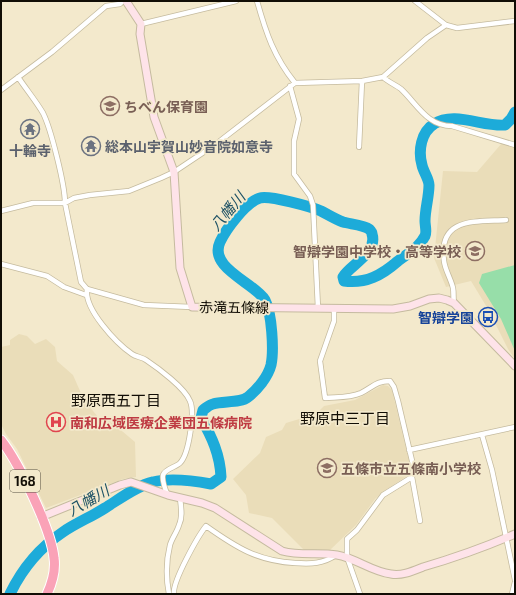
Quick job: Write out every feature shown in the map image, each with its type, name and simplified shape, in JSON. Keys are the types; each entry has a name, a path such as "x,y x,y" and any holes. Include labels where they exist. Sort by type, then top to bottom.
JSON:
{"highway":[{"name":"168","path":"4,443 19,467 41,517 51,546 54,568 53,578 47,594"}],"main road":[{"path":"126,1 141,24"},
{"name":"赤滝五條線","path":"141,24 140,34 154,117 174,172 180,268 192,307 402,308 429,298 439,298 454,303"},
{"path":"454,303 515,366"},
{"path":"1,435 4,443"},
{"path":"41,517 120,484 131,482 158,492 202,503 215,508 282,551 290,553 336,555 347,557 376,570 391,574 405,574 515,534"}],"street":[{"path":"1,90 52,52 106,6 120,4 123,1"},
{"path":"141,24 236,1"},
{"path":"257,1 273,51 292,84 299,119 294,141 294,174 310,196 313,205 318,308"},
{"path":"415,1 446,24 457,28 515,22"},
{"path":"1,211 33,203 65,203 74,198 128,191 174,172 216,144 292,84 362,80 383,77 446,24"},
{"path":"18,77 43,114 65,192 65,203 81,282 88,289 144,305 192,307"},
{"path":"383,77 399,88 422,114 441,126 452,126 515,145"},
{"path":"359,147 362,80"},
{"path":"454,303 453,287 444,262 443,246 446,236 456,225 468,222 506,220"},
{"path":"1,264 47,276 64,287 86,295"},
{"path":"88,289 86,295 89,306 112,335 133,355 146,360 181,388 191,402 192,418 184,457 180,463 165,472 163,478 168,495"},
{"path":"334,308 334,321 320,361 326,398 347,397 360,393 380,381 390,381 396,394 413,465 412,477 420,521"},
{"path":"409,450 515,427"},
{"path":"482,435 492,470 515,581 513,591"},
{"path":"360,594 347,557 347,539 357,530 383,495 412,477"},
{"path":"168,594 166,579 168,559 170,544 180,524 182,512 180,498"},
{"path":"174,594 173,590 176,578 206,526 225,539 257,557 275,562 321,563 336,555"}],"shaded area":[{"name":"智辯学園中学校・高等学校","path":"502,143 515,146 515,359 471,281 446,287 434,258 443,171 477,172"},
{"name":"南和広域医療企業団五條病院","path":"19,334 27,336 35,344 46,339 55,347 57,361 73,375 84,400 98,417 110,421 135,442 136,477 123,479 46,508 17,449 1,424 1,347 10,345 10,340"},
{"name":"五條市立五條南小学校","path":"383,385 388,386 392,390 410,465 410,471 407,476 384,491 375,499 356,525 330,550 305,551 272,518 249,513 246,495 233,479 260,453 266,437 282,430 286,423 316,414 324,406 355,400"}],"green space":[{"path":"515,265 515,351 501,319 479,283 482,274"}],"waterway":[{"name":"八幡川","path":"10,594 20,576 32,560 54,538 135,489 147,484 167,480 211,484 221,477 215,446 201,418 203,410 213,404 236,401 248,397 265,379 270,370 272,359 271,323 265,300 252,287 226,267 221,260 218,251 223,237 243,210 260,198 272,198 309,207 343,222 367,228 372,233 373,241 371,247 343,277 344,281 352,282 367,280 380,274 413,250 420,244 426,234 425,216 429,185 420,154 423,137 430,127 442,120 450,119 505,125 515,112"}],"place":[{"name":"ちべん保育園","path":"110,106"},
{"name":"十輪寺","path":"30,129"},
{"name":"総本山宇賀山妙音院如意寺","path":"91,146"},
{"name":"智辯学園中学校・高等学校","path":"475,251"},
{"name":"智辯学園","path":"488,317"},
{"name":"南和広域医療企業団五條病院","path":"56,422"},
{"name":"五條市立五條南小学校","path":"327,468"}],"district":[{"name":"野原西五丁目","path":"116,400"},
{"name":"野原中三丁目","path":"345,418"}]}
